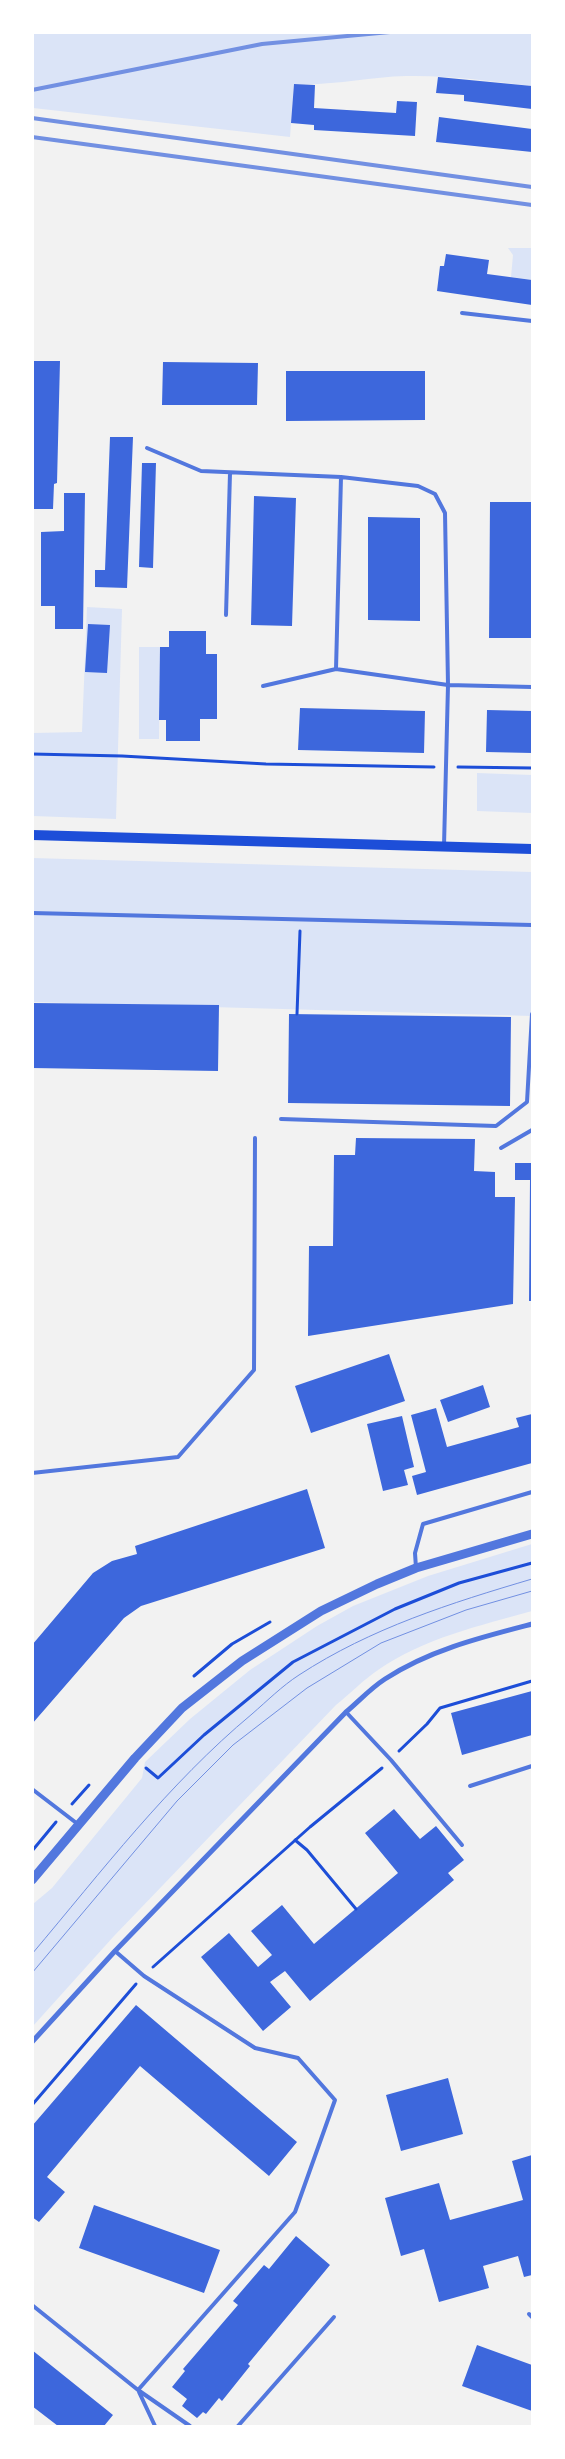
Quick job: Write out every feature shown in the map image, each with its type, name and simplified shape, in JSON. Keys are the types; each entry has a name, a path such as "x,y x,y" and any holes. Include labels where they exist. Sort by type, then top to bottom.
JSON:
{"main road":[{"path":"32,835 532,849"}],"street":[{"path":"32,1880 135,1758 182,1708 242,1661 321,1612 416,1568 532,1534"},
{"path":"32,2042 114,1951 346,1712 384,1680 421,1658 475,1639 532,1624"}],"lane":[{"path":"462,313 532,321"},
{"path":"147,448 201,471 342,477 418,486 435,494 445,514 448,685 444,846"},
{"path":"226,615 230,472"},
{"path":"336,669 342,477"},
{"path":"263,686 336,669 448,685 532,686"},
{"path":"32,913 301,921 532,925"},
{"path":"281,1119 496,1126 527,1102 532,1014"},
{"path":"501,1148 532,1130"},
{"path":"32,1474 178,1458 254,1370 255,1138"},
{"path":"416,1568 415,1553 423,1524 532,1492"},
{"path":"346,1712 391,1760 462,1845"},
{"path":"470,1786 532,1766"},
{"path":"32,1788 79,1825"},
{"path":"114,1951 144,1976 255,2048 298,2058 335,2100 295,2212 138,2390"},
{"path":"32,2305 138,2390 190,2426"},
{"path":"238,2426 334,2316"},
{"path":"138,2390 155,2426"}],"path":[{"path":"32,754 122,756 266,764 532,768"},
{"path":"297,1014 301,921"},
{"path":"158,1778 204,1735 293,1662 395,1609 459,1584 532,1563"},
{"path":"264,1868 391,1760 427,1724 440,1708 532,1681"},
{"path":"295,1840 312,1856 356,1909"}],"shaded area":[{"path":"33,33 532,33 532,86 438,76 392,77 322,84 294,84 290,137 33,108"},
{"path":"508,248 532,248 532,280 511,277 513,255"},
{"path":"87,607 122,609 116,819 33,816 33,733 82,732"},
{"path":"139,647 160,647 159,739 139,739"},
{"path":"477,773 532,775 532,813 477,811"},
{"path":"32,858 532,872 532,1016 33,1002"},
{"path":"532,1544 532,1611 433,1641 396,1659 367,1678 336,1705 114,1936 33,2026 33,1904 52,1888 142,1778 145,1762 190,1719 250,1670 317,1626 353,1606 428,1576"}],"building":[{"path":"438,77 532,86 532,109 464,101 464,95 436,93"},
{"path":"294,84 315,85 314,108 396,113 397,101 417,102 415,136 314,130 314,125 291,123"},
{"path":"439,117 532,129 532,152 436,142"},
{"path":"446,254 489,260 487,274 532,280 532,305 437,291 440,266 444,266"},
{"path":"32,361 60,361 57,483 54,484 53,509 32,509"},
{"path":"163,362 258,363 257,405 162,405"},
{"path":"286,371 425,371 425,420 286,421"},
{"path":"110,437 133,437 127,588 95,587 95,570 105,570"},
{"path":"142,463 156,463 153,568 139,567"},
{"path":"64,493 85,493 83,629 55,629 55,606 41,606 41,532 64,531"},
{"path":"254,496 296,498 292,626 251,625"},
{"path":"490,502 532,502 532,638 489,638"},
{"path":"368,517 420,518 420,621 368,620"},
{"path":"88,624 110,625 107,673 85,672"},
{"path":"169,631 206,631 206,654 217,654 217,719 200,719 200,741 166,741 166,720 159,720 160,647 169,647"},
{"path":"300,708 425,711 424,753 298,750"},
{"path":"487,710 532,711 532,753 486,752"},
{"path":"32,1003 219,1005 218,1071 32,1068"},
{"path":"289,1014 511,1017 510,1106 288,1103"},
{"path":"356,1138 475,1139 474,1171 495,1172 495,1197 515,1197 513,1304 308,1336 309,1246 333,1246 334,1155 355,1155"},
{"path":"515,1163 532,1163 532,1301 529,1301 530,1180 515,1180"},
{"path":"389,1354 405,1401 311,1433 295,1386"},
{"path":"483,1385 490,1407 448,1422 440,1400"},
{"path":"436,1408 447,1447 519,1427 516,1418 532,1414 532,1463 417,1495 412,1476 426,1472 411,1415"},
{"path":"402,1416 414,1467 404,1470 408,1485 383,1491 367,1424"},
{"path":"307,1489 325,1548 141,1606 124,1618 32,1724 32,1645 93,1573 112,1561 137,1554 135,1546"},
{"path":"532,1691 532,1735 462,1755 451,1713"},
{"path":"394,1809 420,1839 436,1826 464,1860 448,1873 454,1880 310,2001 285,1971 270,1982 291,2007 263,2031 201,1957 229,1933 258,1967 272,1955 251,1931 282,1905 314,1944 398,1873 365,1833"},
{"path":"136,2005 297,2142 269,2176 140,2066 47,2177 65,2192 39,2222 32,2217 32,2126"},
{"path":"448,2078 463,2134 401,2151 386,2095"},
{"path":"532,2155 532,2275 524,2277 518,2256 483,2266 489,2288 439,2302 424,2249 401,2256 385,2198 439,2183 450,2220 523,2200 512,2161"},
{"path":"94,2205 220,2250 204,2293 79,2248"},
{"path":"296,2236 330,2265 248,2364 250,2366 222,2401 219,2398 206,2414 203,2412 197,2418 182,2406 187,2399 172,2387 185,2371 183,2369 238,2305 233,2301 264,2265 269,2269"},
{"path":"477,2345 532,2365 532,2411 462,2386"},
{"path":"32,2350 113,2415 104,2426 58,2426 32,2406"}],"tram line":[{"path":"32,1954 110,1860 192,1769 221,1741 293,1679 326,1658 383,1630 412,1618 532,1579"},
{"path":"32,1973 177,1801 233,1745 307,1688 381,1643 466,1610 532,1591"}],"railway":[{"path":"32,90 262,44 390,32"},
{"path":"32,118 532,187"},
{"path":"32,137 532,205"}]}
